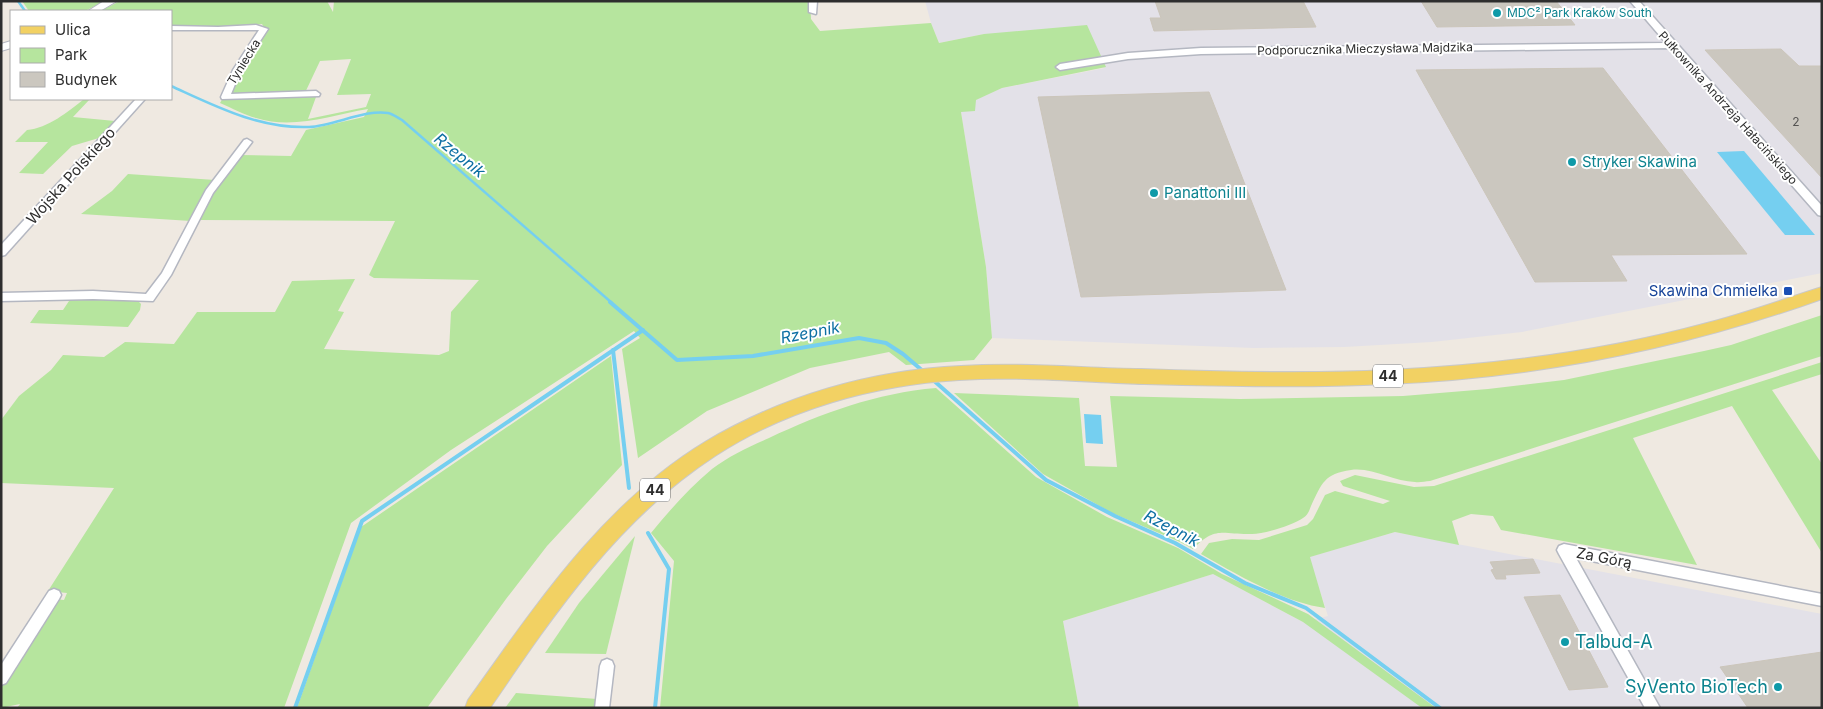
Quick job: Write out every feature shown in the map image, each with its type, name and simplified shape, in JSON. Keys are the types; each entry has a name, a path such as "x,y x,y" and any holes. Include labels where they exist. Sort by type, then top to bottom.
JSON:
{"main road":[{"name":"44","path":"476,708 552,601 591,552 630,511 665,481 715,446 764,420 851,389 910,377 944,373 1232,379 1335,379 1436,373 1552,360 1653,342 1728,323 1822,293"}],"street":[{"path":"95,10 112,1"},
{"path":"813,1 813,12"},
{"name":"Pułkownika Andrzeja Hałacińskiego","path":"1634,1 1822,213"},
{"name":"Tyniecka","path":"172,28 218,29 256,26 264,30 237,70 225,97 316,94"},
{"name":"Podporucznika Mieczysława Majdzika","path":"1060,67 1128,56 1201,51 1672,45"},
{"name":"Wojska Polskiego","path":"1,252 140,100"},
{"path":"1,297 92,296 149,298 166,275 209,192 246,142"},
{"name":"Za Górą","path":"1653,708 1564,550 1822,600"},
{"path":"1,678 54,596"},
{"path":"602,708 607,666"}],"shaded area":[{"path":"925,1 1822,1 1822,273 1522,332 1432,342 1344,347 1254,348 992,338 986,267 961,112 975,100 1002,88 1105,68 984,34 939,43"},
{"path":"1395,532 1822,614 1822,708 1079,708 1063,621 1213,574 1303,622 1328,616 1309,557"}],"green space":[{"path":"22,1 105,1 87,10 28,10"},
{"path":"120,1 327,1 333,12 334,1 810,1 811,19 820,31 931,23 939,43 984,34 1087,25 1106,67 1002,88 976,100 975,111 961,112 986,267 992,338 974,360 906,365 889,352 810,368 707,411 638,458 622,349 640,338 634,331 451,450 351,523 284,708 17,708 20,704 1,708 1,669 44,598 64,600 67,593 48,591 114,488 1,483 1,420 19,396 51,370 63,355 104,357 125,342 174,344 197,312 275,312 292,281 355,279 338,311 344,312 324,349 439,355 449,351 451,312 479,280 374,278 369,275 395,221 198,220 212,193 240,155 291,156 306,130 364,117 368,109 326,118 284,122 256,118 220,103 265,29 262,24 215,28 172,27 172,10 102,10","holes":["351,59 337,95 371,94 366,107 308,119 316,97 303,97 320,61"]},
{"path":"83,100 89,100 73,117 115,121 99,138 72,146 43,174 19,173 48,142 15,142 27,130 50,123"},
{"path":"128,174 215,180 191,221 81,214 112,191"},
{"path":"71,298 137,300 141,304 140,310 128,327 30,323 39,310 63,310"},
{"path":"1822,315 1822,356 1430,481 1399,480 1375,472 1359,470 1335,474 1329,477 1321,486 1307,514 1298,521 1279,529 1258,534 1214,534 1193,549 1112,513 1043,474 954,393 1079,398 1085,466 1117,467 1110,396 1240,399 1403,396 1488,389 1564,380 1704,351 1731,345"},
{"path":"611,356 622,465 547,546 427,708 297,708 361,527"},
{"path":"1822,362 1822,374 1772,390 1822,464 1822,553 1732,406 1633,438 1697,565 1501,530 1493,516 1471,514 1452,521 1459,545 1395,532 1310,557 1325,608 1309,605 1277,594 1245,579 1201,554 1209,543 1232,539 1259,540 1307,525 1313,519 1325,495 1335,491 1383,504 1390,501 1343,486 1340,481 1355,475 1414,487 1434,486"},
{"path":"936,388 1036,477 1107,517 1178,548 1222,574 1308,614 1436,708 1422,708 1303,622 1213,574 1063,621 1079,708 660,708 674,561 651,533 665,516 712,469 754,445 809,420 871,399"},
{"path":"635,536 606,654 545,653 579,603"},
{"path":"516,693 597,699 596,708 505,708"}],"water":[{"path":"1744,151 1815,235 1785,235 1717,152"},
{"path":"1084,414 1101,415 1103,444 1086,443"}],"building":[{"path":"1155,1 1303,1 1316,27 1154,31 1150,18 1161,18"},
{"name":"MDC² Park Kraków South","path":"1421,1 1556,1 1575,25 1437,27"},
{"path":"1781,49 1799,66 1822,66 1822,178 1705,50"},
{"name":"Stryker Skawina","path":"1603,68 1747,254 1611,255 1627,281 1535,282 1416,70"},
{"name":"Panattoni III","path":"1209,92 1286,290 1081,297 1038,97"},
{"path":"1533,559 1540,573 1505,575 1506,579 1496,579 1491,570 1494,569 1490,562"},
{"name":"Talbud-A","path":"1560,595 1608,687 1569,690 1524,597"},
{"name":"SyVento BioTech","path":"1822,652 1822,708 1748,708 1720,667"}],"waterway":[{"name":"Rzepnik","path":"18,1 24,10"},
{"name":"Rzepnik","path":"172,86 238,115 291,127 319,126 369,113 379,112 394,115 612,303"},
{"name":"Rzepnik","path":"610,302 643,330"},
{"path":"613,350 643,330"},
{"name":"Rzepnik","path":"643,330 677,360 753,356 859,338 886,343 903,354 924,372"},
{"path":"295,708 362,521 613,350"},
{"path":"613,350 629,488"},
{"name":"Rzepnik","path":"932,379 1046,480 1115,516 1175,543 1245,583 1306,608 1440,708"},
{"path":"648,533 669,569 655,708"}],"place":[{"name":"MDC² Park Kraków South","path":"1497,13"},
{"name":"Stryker Skawina","path":"1572,162"},
{"name":"Panattoni III","path":"1154,193"},
{"name":"Skawina Chmielka","path":"1788,291"},
{"name":"Talbud-A","path":"1565,642"},
{"name":"SyVento BioTech","path":"1778,687"}]}
